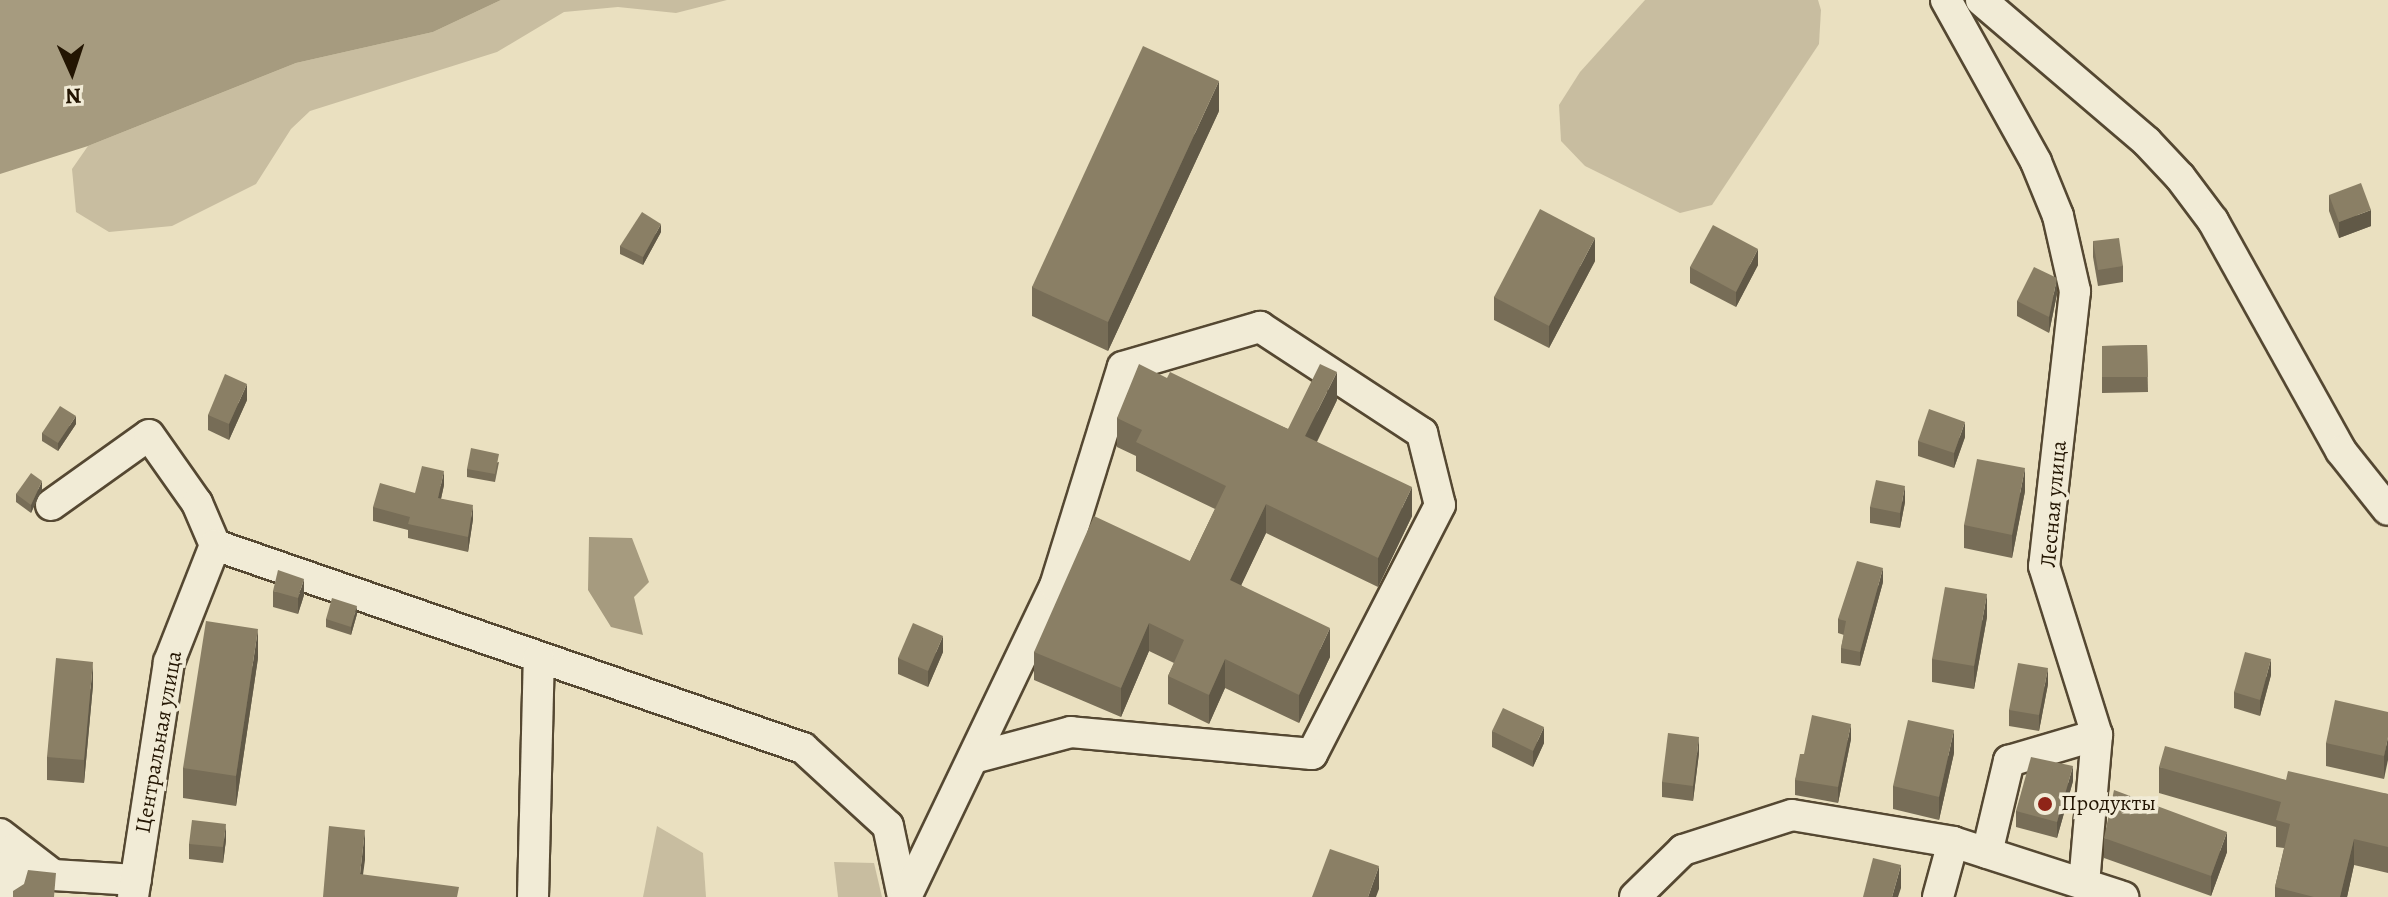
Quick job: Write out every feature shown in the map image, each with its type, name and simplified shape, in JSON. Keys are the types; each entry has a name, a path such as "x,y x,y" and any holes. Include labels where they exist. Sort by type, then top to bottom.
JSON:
{"street":[{"name":"Лесная улица","path":"1946,0 2036,162 2058,216 2075,291 2044,566 2097,735 2084,883"},
{"path":"1981,0 2147,142 2180,177 2213,221 2341,451 2388,510"},
{"path":"904,897 1055,586 1123,367 1260,327 1422,433 1440,505 1312,754 1071,732 973,758"},
{"path":"51,505 149,435 197,503 215,545 803,748 888,826 904,897"},
{"name":"Центральная улица","path":"135,888 169,662 215,545"},
{"path":"533,897 539,658"},
{"path":"1987,853 2009,761 2097,735"},
{"path":"1635,897 1683,850 1792,815 1953,842 2123,897"},
{"path":"8,840 53,875 135,888"},
{"path":"8,840 9,897"},
{"path":"1938,897 1953,842"}],"shaded area":[{"path":"0,0 501,0 433,32 296,63 88,146 0,174"},
{"path":"501,0 727,0 676,13 618,7 564,12 497,52 310,111 291,129 256,184 172,226 109,232 76,212 72,169 88,146 296,63 433,32"},
{"path":"1645,0 1818,0 1821,10 1819,44 1712,205 1680,213 1585,166 1561,141 1559,105 1580,72"},
{"path":"589,537 632,538 649,582 634,597 643,635 611,627 588,590"},
{"path":"657,826 703,853 706,897 643,897"},
{"path":"834,862 874,863 882,897 838,897"}],"building":[{"path":"1143,46 1219,81 1108,322 1032,287"},
{"path":"2361,183 2371,210 2339,222 2329,195"},
{"path":"1540,209 1595,238 1549,326 1494,297"},
{"path":"642,212 661,224 643,257 620,246"},
{"path":"1713,225 1758,249 1736,292 1690,267"},
{"path":"2119,238 2123,266 2098,270 2093,241"},
{"path":"2034,267 2057,278 2049,317 2017,301"},
{"path":"2147,345 2148,377 2102,377 2102,346"},
{"path":"1139,364 1167,378 1170,372 1288,429 1320,364 1337,372 1305,436 1412,487 1378,558 1266,504 1230,580 1330,628 1299,695 1225,659 1209,695 1168,676 1184,640 1149,623 1121,688 1034,652 1094,516 1190,561 1226,486 1136,442 1142,430 1117,418"},
{"path":"225,374 247,384 229,424 208,415"},
{"path":"60,406 76,416 58,443 42,433"},
{"path":"1929,409 1965,422 1954,453 1918,441"},
{"path":"471,448 499,454 495,474 467,469"},
{"path":"1977,459 2025,468 2012,535 1964,525"},
{"path":"422,466 444,471 438,498 473,505 468,537 408,524 410,517 373,507 380,483 415,493"},
{"path":"31,473 42,481 31,505 16,494"},
{"path":"1876,480 1905,486 1900,513 1870,507"},
{"path":"1857,561 1883,568 1860,652 1841,648 1846,621 1838,619"},
{"path":"278,570 304,579 298,598 273,591"},
{"path":"1945,587 1987,594 1974,666 1932,659"},
{"path":"332,598 357,606 351,627 326,619"},
{"path":"206,621 258,629 236,776 183,768"},
{"path":"913,623 943,636 928,671 898,658"},
{"path":"2245,652 2271,659 2260,700 2234,692"},
{"path":"56,658 93,662 84,760 47,757"},
{"path":"2018,663 2048,668 2039,715 2009,710"},
{"path":"2335,700 2388,712 2384,756 2326,743"},
{"path":"1503,708 1544,727 1533,751 1492,731"},
{"path":"1812,715 1851,724 1838,787 1795,780"},
{"path":"1908,720 1954,730 1939,797 1893,786"},
{"path":"1668,733 1699,737 1693,786 1662,782"},
{"path":"2165,746 2286,780 2288,771 2388,794 2388,847 2354,839 2340,897 2314,897 2275,887 2290,824 2276,820 2281,802 2159,767"},
{"name":"Продукты","path":"2031,757 2073,766 2057,822 2016,811"},
{"path":"2114,790 2227,832 2211,876 2104,838"},
{"path":"192,820 226,824 223,847 189,844"},
{"path":"329,826 365,830 360,874 459,887 457,897 323,897"},
{"path":"1330,849 1379,866 1368,897 1312,897"},
{"path":"1873,858 1901,865 1892,897 1863,897"},
{"path":"28,870 56,873 54,897 13,897 13,891 24,884"}],"place":[{"name":"Продукты","path":"2045,804"}]}
